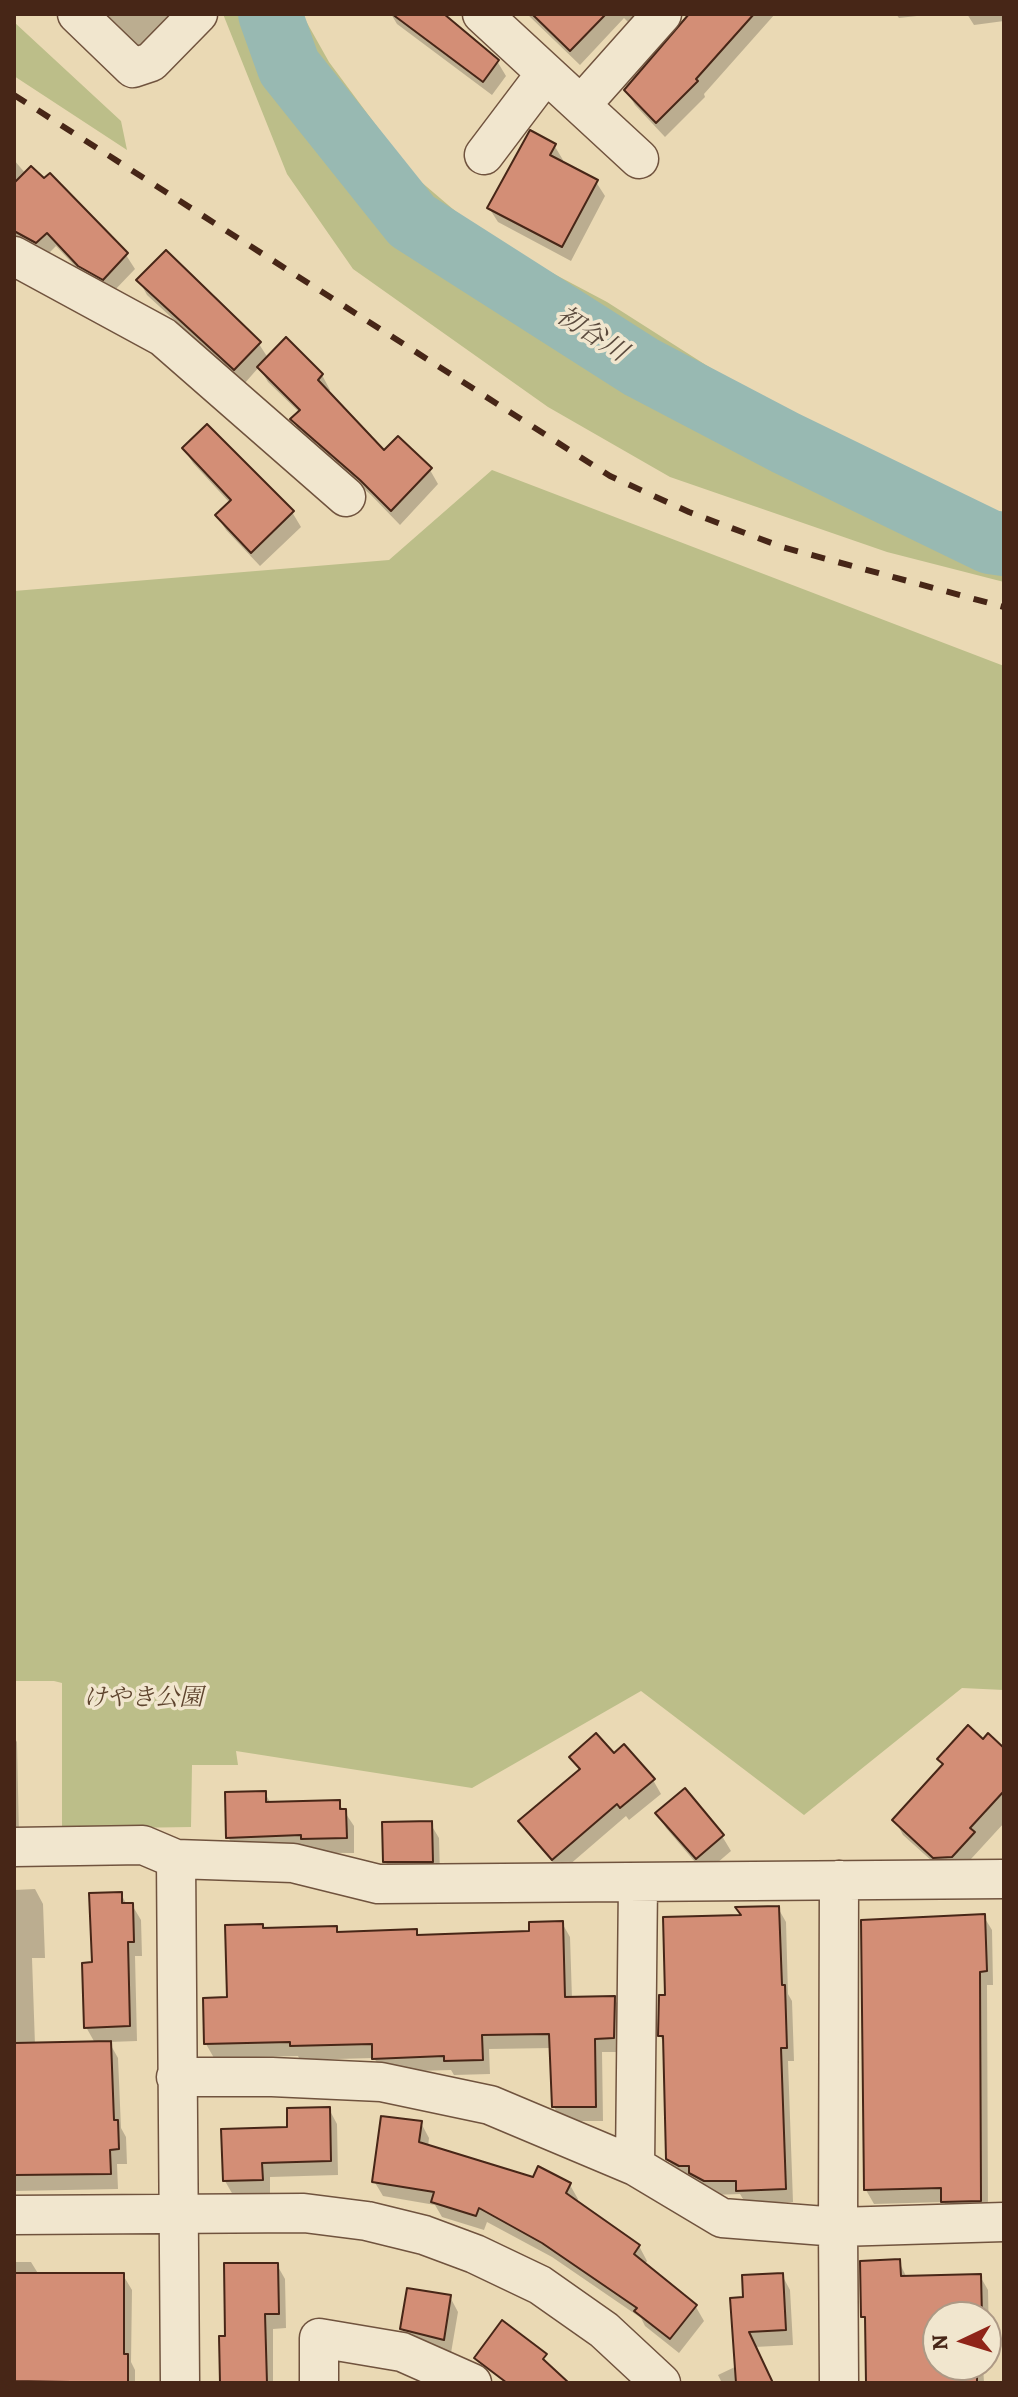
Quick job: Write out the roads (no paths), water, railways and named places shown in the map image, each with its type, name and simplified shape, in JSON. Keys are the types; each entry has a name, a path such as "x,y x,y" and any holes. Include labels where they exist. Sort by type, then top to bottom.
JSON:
{"street":[{"path":"77,14 133,68 151,62 198,14"},
{"path":"482,14 639,159"},
{"path":"581,105 662,14"},
{"path":"484,155 546,73"},
{"path":"14,256 163,337 346,497"},
{"path":"14,1847 143,1845 176,1859 293,1863 378,1884 1004,1879"},
{"path":"176,1859 180,2383"},
{"path":"839,1880 839,2383"},
{"path":"635,2166 638,1883"},
{"path":"176,2077 381,2082 490,2105 635,2166 722,2218 838,2227 1004,2222"},
{"path":"14,2215 304,2213 367,2221 424,2235 475,2254 540,2285 604,2330 661,2383"},
{"path":"319,2383 319,2338 402,2352 472,2383"}],"waterway":[{"name":"初谷川","path":"270,14 289,67 412,221 641,367 786,443 990,542 1004,544"}],"railway":[{"path":"14,95 610,476 689,512 782,547 1004,607"}],"park label":[{"name":"けやき公園","path":"143,1699"}]}
